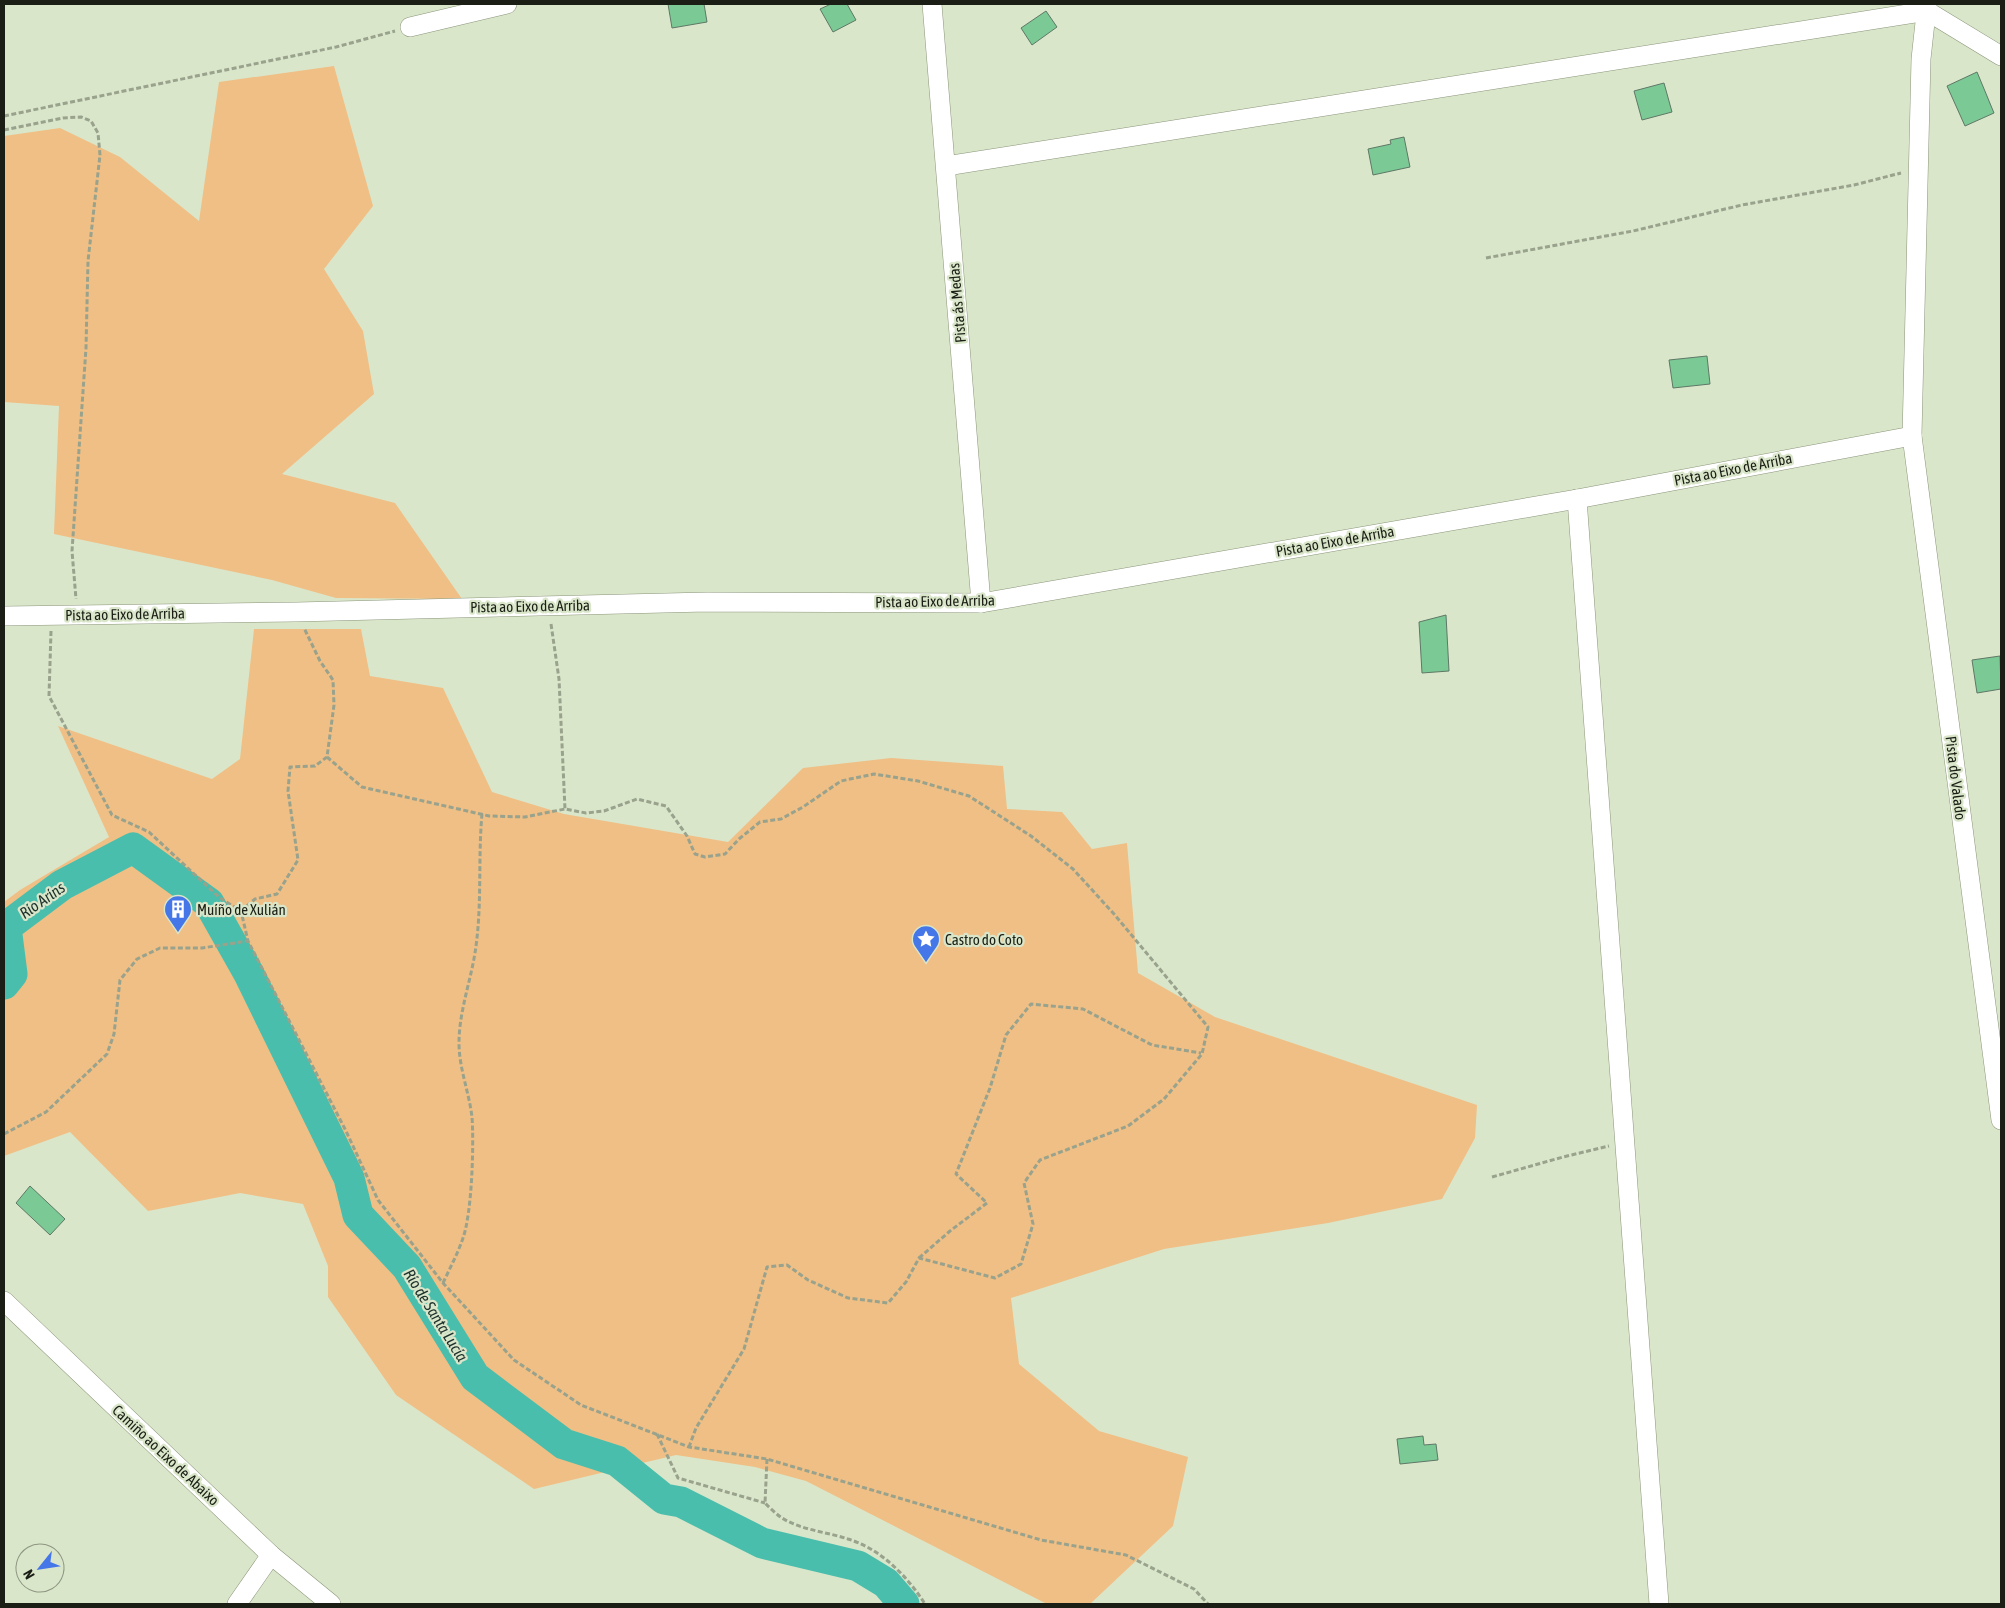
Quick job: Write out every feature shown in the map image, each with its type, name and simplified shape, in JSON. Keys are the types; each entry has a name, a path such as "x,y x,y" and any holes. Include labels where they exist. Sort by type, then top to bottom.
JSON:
{"street":[{"path":"410,27 508,4"},
{"name":"Pista ás Medas","path":"932,4 981,603"},
{"path":"946,166 1929,6 2001,56"},
{"name":"Pista do Valado","path":"1929,6 1921,60 1912,436 2001,1120"},
{"name":"Pista ao Eixo de Arriba","path":"4,616 296,612 707,602 981,603 1577,499 1912,436"},
{"path":"1577,499 1659,1604"},
{"name":"Camiño ao Eixo de Abaixo","path":"4,1301 271,1555 332,1604"},
{"path":"237,1604 271,1555"}],"path":[{"path":"4,116 336,47 410,27"},
{"path":"4,130 63,118 81,118 91,121 98,133 100,155 88,261 86,348 72,551 76,615"},
{"path":"1486,258 1633,231 1742,205 1854,185 1918,168"},
{"path":"550,606 559,679 565,809"},
{"path":"241,911 255,899 277,894 298,860 288,791 290,767 315,766 327,757 334,705 334,680 320,661 296,612"},
{"path":"52,615 48,696 112,815 150,832 220,898 241,911 248,941 346,1132 378,1200 443,1283 514,1360 581,1405 689,1447 767,1459 1040,1540 1126,1555 1194,1589 1208,1604"},
{"path":"327,757 362,787 482,814 525,817 565,809 586,813 637,799 666,806 686,836 695,854 705,856 725,854 738,839 760,822 781,819 803,807 840,781 874,774 918,781 969,796 1031,836 1073,869 1114,914 1208,1027 1202,1054 1164,1099 1128,1126 1040,1160 1024,1183 1033,1224 1021,1264 995,1278 919,1258"},
{"path":"443,1283 464,1236 469,1201 472,1116 461,1064 459,1042 476,948 480,911 482,814"},
{"path":"4,1134 46,1112 107,1054 114,1034 120,980 138,959 160,948 202,948 248,941"},
{"path":"689,1447 696,1428 744,1349 767,1267 787,1265 808,1280 848,1298 888,1303 906,1282 919,1258 987,1203 956,1174 987,1096 1006,1035 1031,1004 1083,1009 1152,1046 1202,1054"},
{"path":"1492,1177 1563,1157 1624,1143"},
{"path":"657,1434 678,1478 765,1503 784,1519 810,1529 850,1539 883,1557 912,1584 925,1604"},
{"path":"765,1503 767,1459"}],"shaded area":[{"path":"334,66 373,206 324,269 363,331 374,394 282,474 395,503 462,599 336,598 272,580 54,534 59,406 4,402 4,136 60,128 120,157 199,221 219,82"},
{"path":"254,629 361,629 370,676 443,688 492,792 564,814 728,842 803,768 891,758 1003,766 1007,809 1062,812 1092,849 1127,843 1138,973 1215,1017 1477,1105 1475,1138 1442,1199 1328,1223 1164,1249 1011,1298 1019,1364 1099,1431 1188,1457 1173,1526 1090,1604 1047,1604 806,1481 755,1467 676,1455 534,1489 396,1395 328,1297 328,1266 303,1204 240,1193 148,1211 70,1132 4,1156 4,902 20,890 109,837 58,726 212,779 240,759"}],"building":[{"path":"668,4 704,4 707,22 672,28"},
{"path":"831,4 847,4 856,20 833,32 820,9"},
{"path":"1046,11 1057,27 1032,45 1021,28"},
{"path":"1977,72 1994,113 1965,126 1947,86"},
{"path":"1664,83 1672,112 1642,120 1634,91"},
{"path":"1404,137 1410,167 1373,175 1368,149 1391,144 1390,140"},
{"path":"1707,356 1710,384 1673,388 1669,360"},
{"path":"1446,615 1449,671 1422,673 1419,622"},
{"path":"2000,656 2001,689 1977,693 1972,660"},
{"path":"30,1186 65,1219 50,1235 16,1203"},
{"path":"1423,1436 1424,1445 1436,1444 1438,1460 1400,1464 1397,1439"}],"waterway":[{"name":"Río de Santa Lucía","path":"4,984 12,974 6,927 62,885 133,848 209,903 249,974 349,1178 358,1215 407,1267 475,1377 564,1444 617,1461 664,1499 681,1502 762,1543 858,1566 886,1583 904,1604"}],"place":[{"name":"Muíño de Xulián","path":"178,933"},
{"name":"Castro do Coto","path":"926,963"}],"water label":[{"name":"Río Aríns","path":"42,900"}]}
